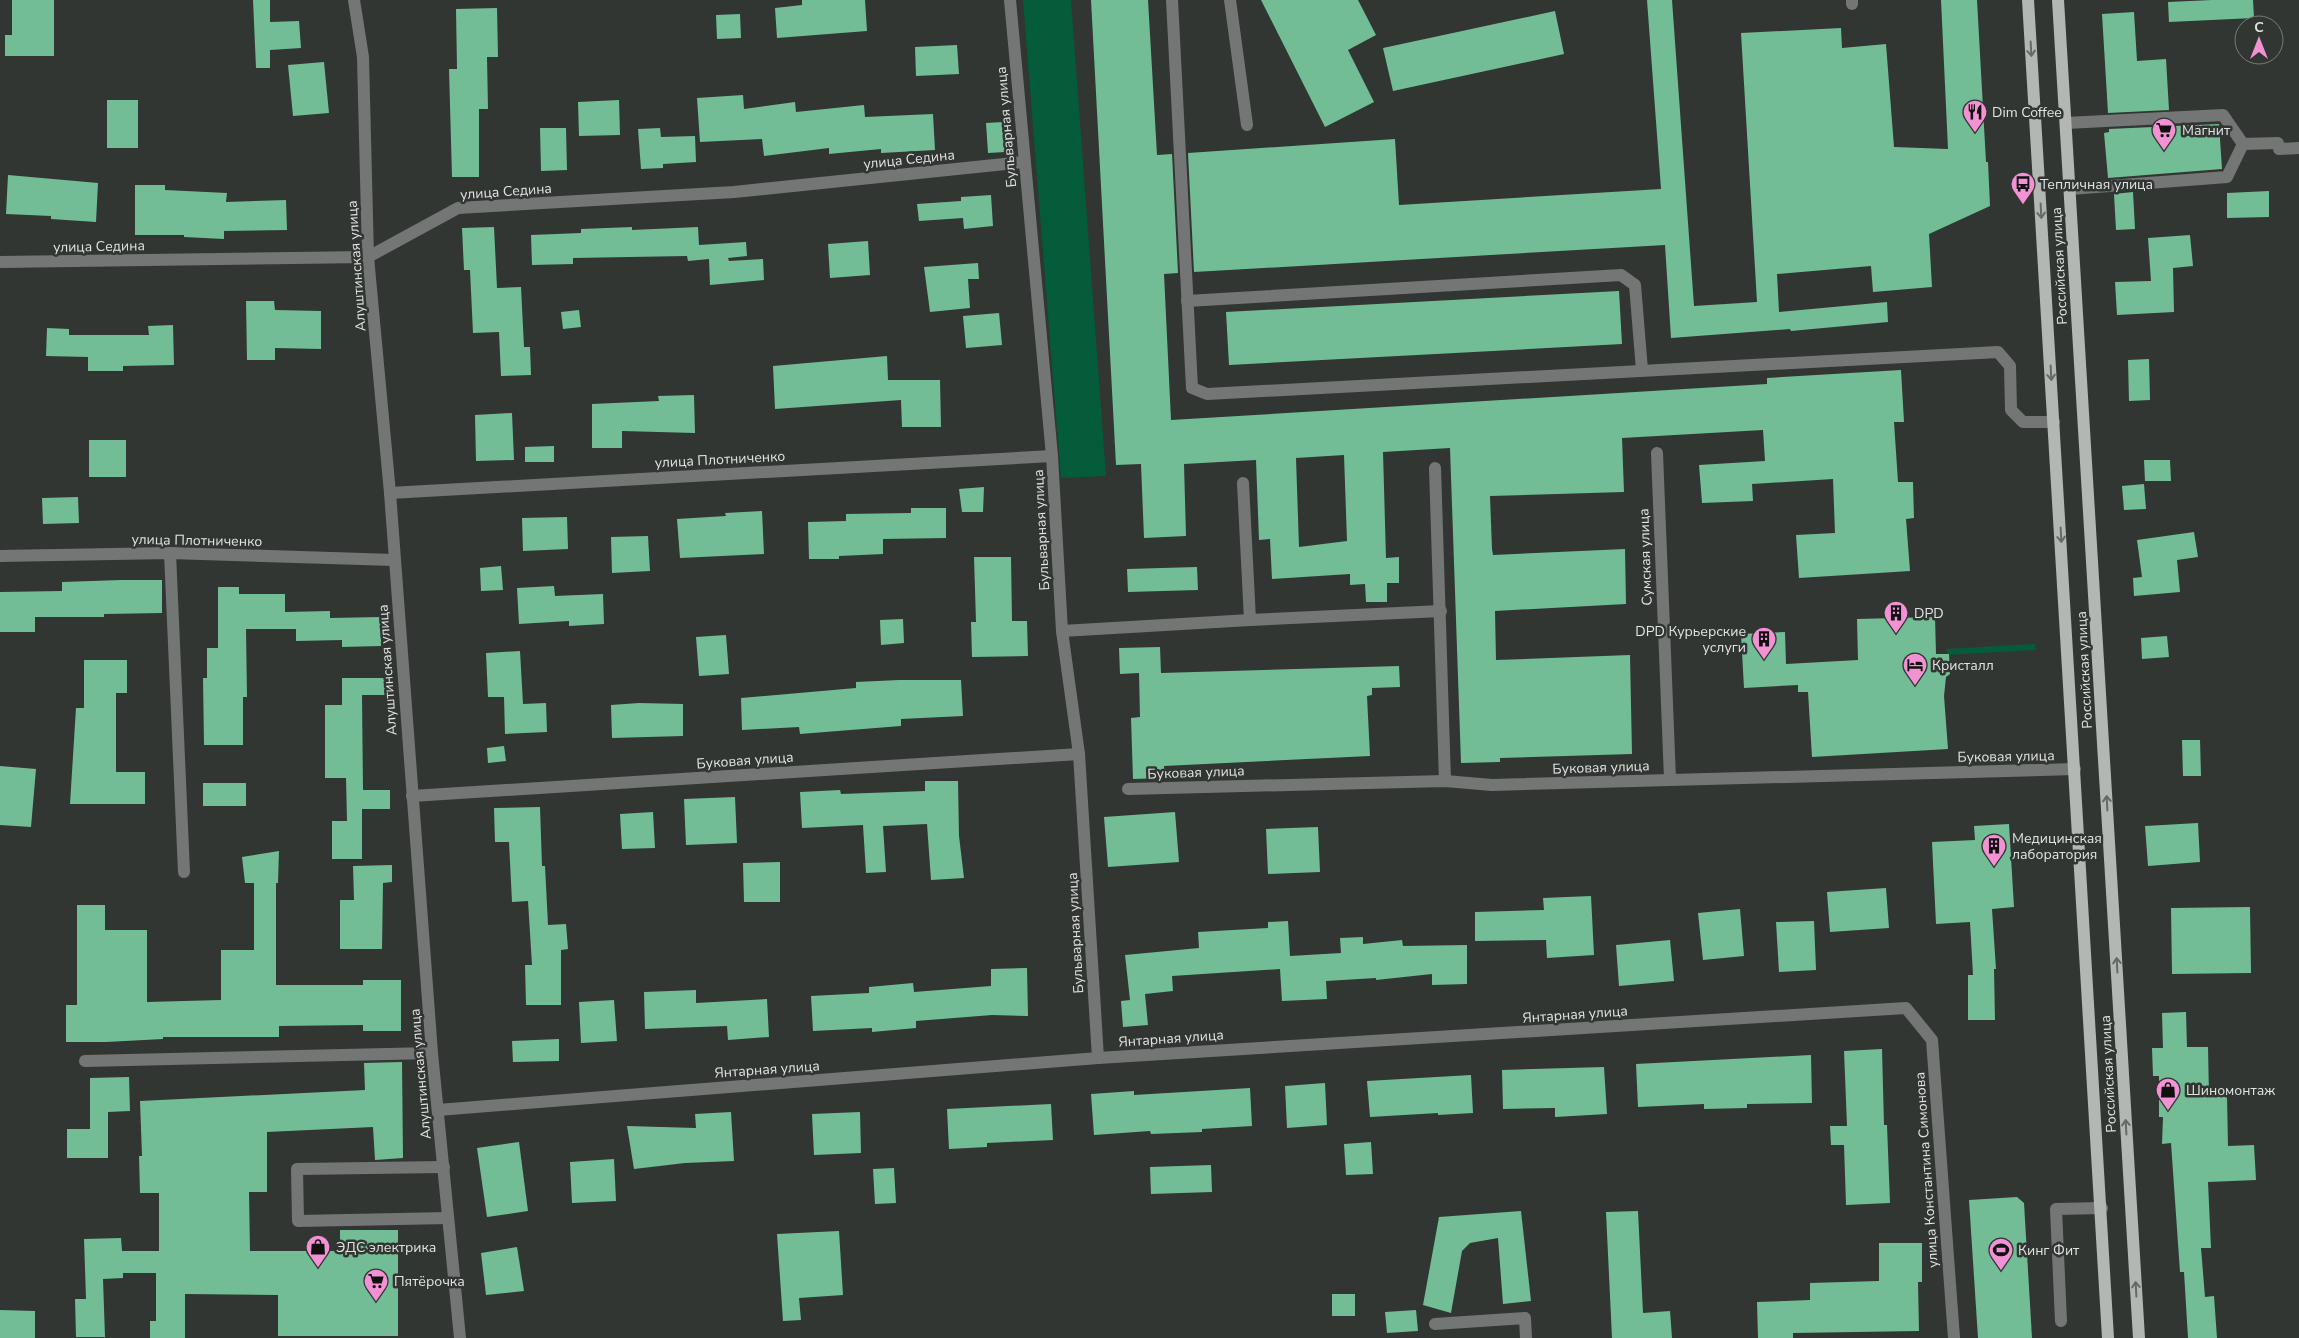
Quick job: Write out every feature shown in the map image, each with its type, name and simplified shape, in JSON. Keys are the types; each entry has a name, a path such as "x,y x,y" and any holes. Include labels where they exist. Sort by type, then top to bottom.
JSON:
{"main road":[{"name":"Российская улица","path":"2028,0 2102,1208 2108,1337"},
{"name":"Российская улица","path":"2058,0 2139,1338"}],"street":[{"name":"Алуштинская улица","path":"354,0 363,57 368,257 390,493 432,1054 460,1338"},
{"name":"Бульварная улица","path":"1010,0 1052,456 1062,632 1079,754 1098,1058"},
{"path":"1172,0 1192,388 1207,394 1998,352 2010,366 2011,410 2023,422 2054,422"},
{"path":"1230,0 1247,125"},
{"path":"2066,123 2223,115 2243,144"},
{"path":"2243,144 2299,148"},
{"path":"2070,189 2227,177 2243,144"},
{"name":"улица Седина","path":"0,262 368,257 458,208 734,192 1024,162"},
{"path":"1187,301 1621,275 1635,285 1642,370"},
{"name":"Сумская улица","path":"1656,453 1670,779"},
{"name":"улица Плотниченко","path":"390,493 1052,456"},
{"path":"1435,468 1445,781"},
{"path":"1243,483 1250,620"},
{"path":"170,553 184,872"},
{"name":"улица Плотниченко","path":"0,556 170,553 394,560"},
{"path":"1062,632 1250,620 1441,611"},
{"name":"Буковая улица","path":"412,796 1079,754"},
{"name":"Буковая улица","path":"1128,789 1445,781 1492,785 2075,769"},
{"name":"Янтарная улица","path":"438,1110 1098,1058 1906,1008"},
{"name":"улица Константина Симонова","path":"1906,1008 1932,1040 1954,1338"},
{"path":"85,1061 432,1054"},
{"path":"444,1167 297,1169 298,1221 448,1218"},
{"path":"2061,1321 2056,1209 2102,1208"},
{"path":"1435,1324 1525,1318 1526,1338"}],"green space":[{"path":"1023,0 1071,0 1106,476 1061,478"},
{"path":"2035,644 2036,650 1948,655 1946,649"}],"building":[{"path":"12,0 54,0 54,56 5,56 5,35 12,35"},
{"path":"253,0 270,0 270,22 299,21 301,48 270,50 270,68 256,68"},
{"path":"802,0 865,0 867,31 777,38 775,8 802,5"},
{"path":"1091,0 1148,0 1157,155 1172,154 1178,273 1164,274 1171,420 1767,384 1767,378 1901,370 1904,422 1894,422 1898,482 1913,482 1914,518 1906,519 1910,571 1799,578 1796,535 1835,533 1833,479 1752,484 1753,501 1702,503 1699,465 1765,461 1763,430 1622,438 1624,492 1490,496 1493,555 1625,549 1626,604 1495,611 1496,660 1630,655 1632,754 1500,758 1500,762 1461,763 1450,448 1383,452 1386,558 1399,557 1399,583 1387,583 1387,602 1366,602 1365,584 1350,585 1350,574 1272,579 1270,539 1259,540 1256,460 1184,464 1186,536 1144,538 1141,464 1116,465","holes":["1344,455 1347,541 1299,547 1296,458"]},
{"path":"1261,0 1358,0 1376,35 1348,50 1374,102 1325,127"},
{"path":"1647,0 1672,0 1694,306 1757,302 1741,33 1841,28 1842,48 1886,44 1894,147 1948,149 1941,0 1977,0 1990,206 1929,234 1932,287 1873,292 1871,266 1777,274 1779,312 1887,302 1888,322 1791,331 1790,329 1671,338 1665,245 1194,272 1188,153 1395,139 1399,205 1661,189"},
{"path":"2253,0 2254,15 2234,15 2234,19 2169,22 2168,2"},
{"path":"497,8 498,57 487,57 488,109 479,109 479,177 452,177 449,69 457,69 456,9"},
{"path":"1555,11 1564,54 1393,91 1383,48"},
{"path":"2134,12 2137,61 2166,59 2169,110 2108,113 2102,14"},
{"path":"740,14 741,38 717,39 716,15"},
{"path":"957,45 959,74 916,76 915,47"},
{"path":"324,62 329,113 293,116 288,65"},
{"path":"743,95 744,109 795,102 796,112 864,105 865,117 933,114 935,150 881,153 881,149 829,154 829,148 764,156 762,139 700,142 697,98"},
{"path":"107,100 138,100 138,148 107,148"},
{"path":"619,100 620,135 579,136 578,102"},
{"path":"1003,122 1005,152 988,153 986,123"},
{"name":"Магнит","path":"2219,124 2222,169 2108,178 2104,133 2109,132 2109,129"},
{"path":"540,128 566,128 567,170 541,171"},
{"path":"660,128 661,137 695,136 696,162 663,164 663,168 641,169 638,129"},
{"path":"8,175 98,183 96,222 51,219 51,216 6,214"},
{"path":"135,185 165,185 165,190 227,193 226,202 286,200 287,230 224,231 224,239 184,237 184,235 135,235"},
{"path":"2269,191 2269,217 2227,218 2227,193"},
{"path":"2133,192 2135,229 2116,230 2114,194"},
{"path":"991,195 993,226 964,229 963,218 919,221 917,204 961,201 961,197"},
{"path":"494,227 497,288 521,287 524,347 530,347 531,375 501,376 499,332 473,333 470,270 464,270 462,228"},
{"path":"632,227 632,230 698,227 699,245 746,242 747,256 728,258 729,261 763,259 764,280 710,285 709,259 688,261 687,256 573,258 573,264 532,265 531,235 581,233 581,229"},
{"path":"2190,235 2193,266 2173,268 2174,312 2117,315 2115,282 2151,281 2148,238"},
{"path":"868,241 870,275 830,278 828,244"},
{"path":"978,263 979,279 968,279 970,308 930,312 924,267"},
{"path":"1619,291 1622,344 1229,365 1226,312"},
{"path":"246,301 274,301 275,310 321,311 321,349 275,348 275,360 247,360"},
{"path":"579,310 581,327 563,329 561,312"},
{"path":"999,313 1002,345 966,348 963,316"},
{"path":"173,325 174,365 123,366 123,371 88,371 88,357 46,356 47,328 69,329 69,335 149,335 148,326"},
{"path":"887,356 888,380 940,380 941,427 902,427 901,400 775,409 773,366"},
{"path":"2149,359 2150,400 2129,401 2128,360"},
{"path":"694,395 695,433 622,431 622,448 592,448 592,404 659,401 658,396"},
{"path":"512,413 514,460 476,461 475,415"},
{"path":"89,440 126,440 126,477 89,477"},
{"path":"554,446 554,462 525,462 525,447"},
{"path":"2144,460 2170,460 2171,481 2145,481"},
{"path":"2144,484 2146,509 2124,510 2122,486"},
{"path":"984,487 983,512 962,512 959,489"},
{"path":"78,497 79,523 43,524 42,498"},
{"path":"911,508 946,508 946,538 883,539 883,554 839,556 839,559 809,559 808,522 846,521 846,514 911,513"},
{"path":"762,511 764,554 680,558 677,519 726,516 725,513"},
{"path":"567,517 568,549 523,551 522,518"},
{"path":"2194,532 2198,557 2177,560 2180,592 2134,596 2133,578 2142,577 2137,540"},
{"path":"648,536 650,571 612,573 611,537"},
{"path":"974,557 1011,557 1012,621 1027,621 1028,656 972,657 971,622 976,622"},
{"path":"501,566 503,590 481,591 480,568"},
{"path":"1197,567 1198,590 1128,592 1127,569"},
{"path":"162,580 162,613 104,614 104,617 35,617 35,632 0,632 0,592 62,591 62,582"},
{"path":"554,586 555,596 603,594 604,624 569,626 569,621 519,624 517,588"},
{"path":"218,587 239,587 239,594 285,594 285,612 330,611 330,618 381,617 381,646 342,647 342,640 296,641 296,629 246,629 247,697 243,697 243,745 204,745 203,678 207,678 207,648 218,648"},
{"path":"1935,617 1936,654 1949,654 1950,674 1946,677 1944,696 1948,749 1812,757 1808,692 1798,692 1798,685 1744,688 1741,634 1785,632 1786,664 1858,660 1857,619"},
{"path":"903,619 904,643 881,645 880,620"},
{"path":"726,635 729,674 699,676 696,637"},
{"path":"2167,636 2169,657 2142,659 2141,638"},
{"path":"1160,647 1161,673 1399,666 1400,687 1372,688 1372,695 1367,696 1370,756 1164,766 1165,778 1133,779 1131,718 1140,717 1139,673 1120,674 1119,648"},
{"path":"520,651 523,704 546,703 547,732 505,734 504,697 488,697 486,653"},
{"path":"84,660 127,660 127,693 116,693 116,772 145,772 145,804 70,804 76,708 84,708"},
{"path":"342,678 385,678 385,695 362,695 363,790 390,790 390,809 362,809 362,859 332,859 332,821 347,821 346,778 325,778 325,705 342,705"},
{"path":"961,680 963,716 901,719 901,726 800,734 799,727 742,730 741,698 856,688 856,682"},
{"path":"639,703 683,704 683,736 612,738 611,705"},
{"path":"2182,740 2200,740 2201,776 2183,776"},
{"path":"504,746 506,761 488,763 487,748"},
{"path":"0,766 36,769 31,827 0,825"},
{"path":"925,781 958,781 959,836 964,878 931,880 927,824 883,826 886,872 866,873 863,825 802,828 800,792 840,790 841,794 925,791"},
{"path":"203,783 246,783 246,806 203,806"},
{"path":"735,797 737,843 686,845 684,799"},
{"path":"540,807 542,866 545,866 548,925 566,924 568,949 561,950 561,1005 526,1005 525,965 532,965 528,901 512,902 509,842 495,842 494,808"},
{"path":"653,812 655,848 622,849 620,814"},
{"path":"1175,812 1179,862 1108,867 1104,817"},
{"path":"2198,823 2200,862 2148,866 2145,826"},
{"path":"2009,824 2014,907 1992,909 1996,969 1994,969 1995,1020 1968,1020 1968,975 1973,975 1970,922 1936,924 1932,842 1975,840 1974,826"},
{"path":"1318,827 1320,872 1268,874 1266,829"},
{"path":"279,851 278,883 276,883 276,985 363,985 363,980 401,980 401,1031 363,1031 363,1025 279,1026 279,1037 163,1037 163,1039 106,1042 66,1042 66,1005 77,1005 77,905 105,905 105,930 147,930 147,1002 221,1000 221,950 254,950 254,883 245,883 242,857"},
{"path":"780,862 780,902 744,902 743,863"},
{"path":"392,865 392,882 383,883 382,949 340,949 340,900 354,900 353,866"},
{"path":"1886,888 1889,928 1830,932 1827,892"},
{"path":"1591,896 1594,955 1547,958 1546,940 1475,941 1475,912 1544,910 1543,898"},
{"path":"2250,907 2251,973 2172,974 2171,908"},
{"path":"1740,909 1744,956 1703,960 1698,913"},
{"path":"1288,921 1290,956 1341,953 1340,938 1363,937 1363,944 1402,940 1403,946 1467,945 1467,984 1432,985 1432,974 1376,980 1376,978 1326,981 1327,999 1282,1001 1280,969 1172,976 1173,991 1145,994 1148,1025 1123,1027 1121,1001 1130,1000 1125,955 1199,948 1198,932 1268,928 1268,922"},
{"path":"1814,921 1816,970 1779,972 1776,922"},
{"path":"1670,940 1674,981 1619,986 1616,945"},
{"path":"1027,968 1028,1016 992,1015 916,1021 916,1028 872,1032 872,1028 813,1031 811,996 869,993 869,987 913,983 914,992 991,986 991,969"},
{"path":"696,990 696,1003 767,999 769,1037 728,1040 727,1026 645,1029 644,992"},
{"path":"614,1000 617,1041 581,1043 579,1002"},
{"path":"2186,1012 2187,1047 2208,1047 2209,1096 2227,1096 2228,1146 2254,1145 2256,1180 2208,1182 2211,1248 2201,1248 2205,1297 2214,1296 2217,1338 2188,1338 2184,1272 2180,1272 2171,1143 2162,1144 2163,1117 2159,1117 2159,1076 2153,1076 2152,1048 2163,1048 2162,1013"},
{"path":"559,1039 559,1061 513,1062 512,1041"},
{"path":"1882,1049 1884,1125 1887,1125 1890,1203 1846,1205 1844,1145 1831,1145 1830,1126 1847,1126 1844,1051"},
{"path":"1811,1055 1812,1103 1747,1104 1747,1108 1704,1109 1704,1104 1638,1107 1636,1064"},
{"path":"402,1062 403,1158 375,1160 373,1127 267,1132 267,1192 249,1192 250,1251 340,1251 340,1230 398,1230 398,1336 278,1336 278,1295 185,1294 185,1338 150,1338 150,1321 156,1321 156,1273 123,1273 123,1278 103,1279 105,1337 76,1337 75,1299 86,1299 84,1239 121,1238 122,1251 159,1251 159,1193 140,1193 139,1156 142,1156 140,1101 365,1090 364,1063"},
{"path":"1604,1067 1607,1114 1555,1117 1555,1108 1503,1109 1502,1070"},
{"path":"1471,1075 1473,1113 1370,1117 1367,1081"},
{"path":"129,1077 130,1111 108,1112 108,1158 67,1158 67,1129 90,1129 90,1078"},
{"path":"1325,1083 1327,1125 1287,1128 1285,1086"},
{"path":"1250,1088 1252,1126 1202,1129 1202,1132 1151,1134 1150,1131 1094,1135 1091,1094 1134,1091 1134,1095"},
{"path":"1051,1104 1053,1140 987,1143 987,1147 949,1149 947,1109"},
{"path":"731,1112 734,1161 685,1163 634,1169 627,1126 696,1128 695,1114"},
{"path":"860,1112 861,1153 814,1155 812,1114"},
{"path":"519,1142 528,1211 487,1217 477,1148"},
{"path":"1371,1142 1373,1174 1346,1175 1344,1144"},
{"path":"614,1159 616,1201 572,1203 570,1162"},
{"path":"1211,1165 1212,1192 1151,1194 1150,1167"},
{"path":"894,1168 896,1203 875,1204 873,1169"},
{"name":"Кинг Фит","path":"2017,1197 2024,1203 2032,1338 1978,1338 1969,1200"},
{"path":"1521,1211 1531,1301 1503,1304 1498,1238 1470,1243 1462,1251 1451,1313 1423,1305 1439,1217"},
{"path":"1638,1211 1643,1313 1670,1311 1672,1338 1612,1338 1606,1212"},
{"path":"839,1231 843,1295 799,1298 801,1320 783,1321 777,1234"},
{"path":"1879,1243 1922,1243 1922,1282 1918,1282 1919,1331 1793,1333 1793,1338 1758,1338 1757,1302 1810,1300 1810,1283 1879,1281"},
{"path":"517,1247 524,1291 486,1295 481,1253"},
{"path":"1332,1294 1355,1294 1355,1316 1332,1316"},
{"path":"0,1310 35,1311 35,1338 0,1338"},
{"path":"1416,1310 1418,1331 1387,1333 1385,1312"}],"place":[{"name":"Dim Coffee","path":"1975,133"},
{"name":"Магнит","path":"2164,151"},
{"name":"Тепличная улица","path":"2023,205"},
{"name":"DPD","path":"1896,634"},
{"name":"DPD Курьерские услуги","path":"1764,660"},
{"name":"Кристалл","path":"1915,686"},
{"name":"Медицинская лаборатория","path":"1994,867"},
{"name":"Шиномонтаж","path":"2168,1111"},
{"name":"ЭДС электрика","path":"318,1268"},
{"name":"Кинг Фит","path":"2001,1271"},
{"name":"Пятёрочка","path":"376,1302"}]}
